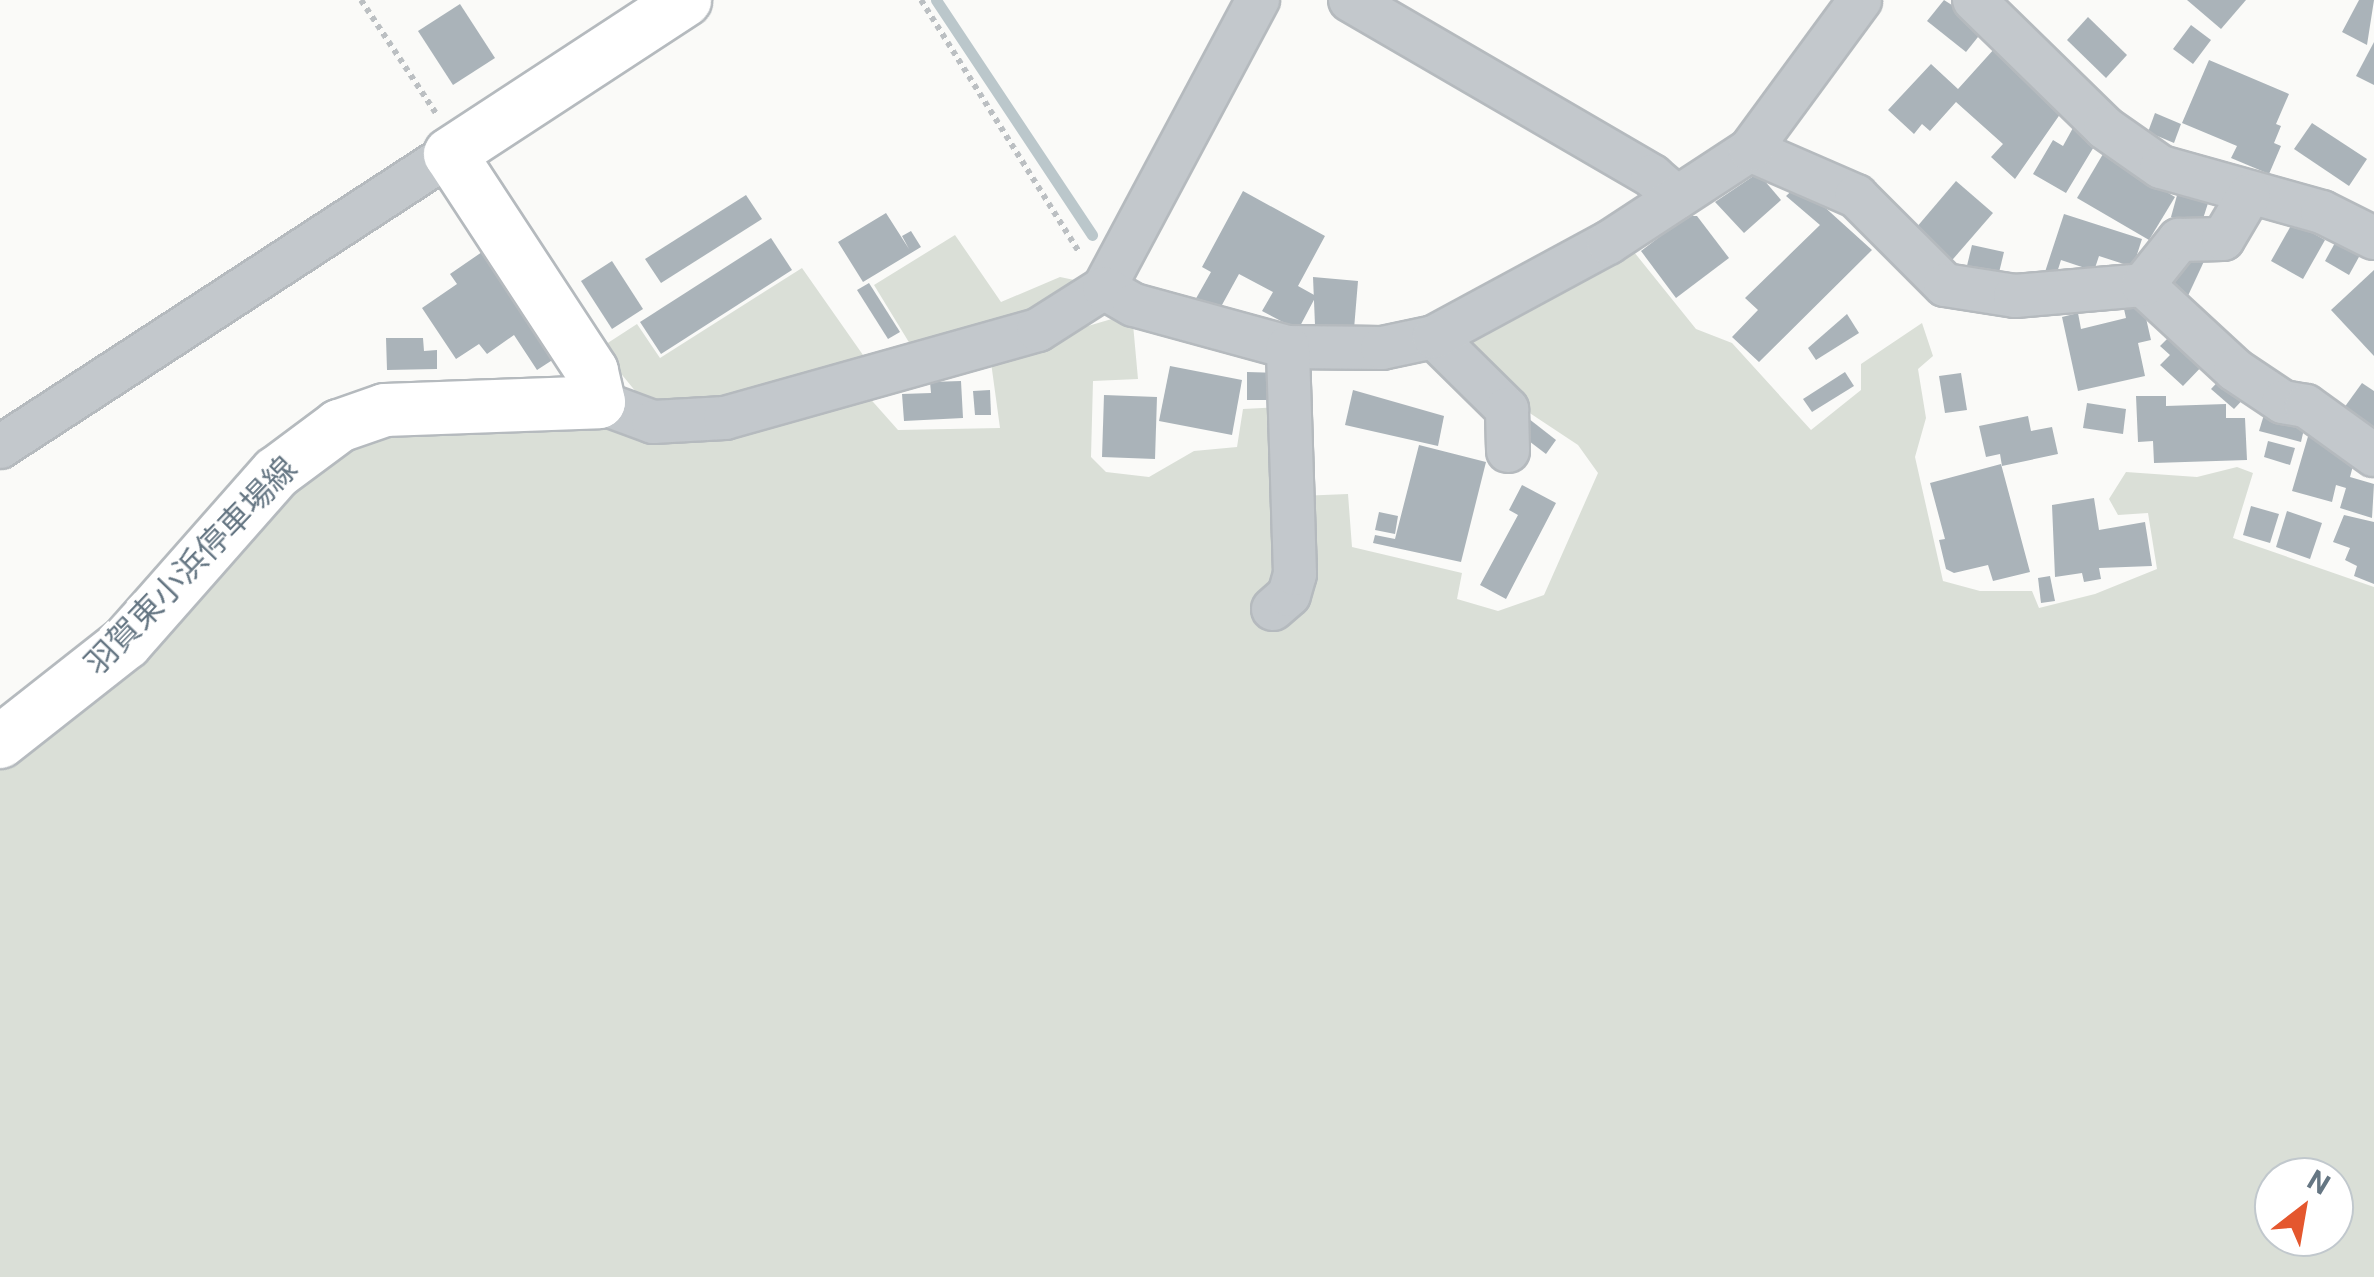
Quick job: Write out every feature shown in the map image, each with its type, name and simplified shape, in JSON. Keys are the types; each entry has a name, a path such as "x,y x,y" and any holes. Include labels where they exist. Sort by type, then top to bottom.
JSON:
{"main road":[{"path":"599,402 592,370 450,154 685,0"},
{"name":"羽賀東小浜停車場線","path":"0,742 126,642 276,474 340,426 400,408 599,402"}],"street":[{"path":"599,402 654,422 725,418 1038,330 1104,288 1258,0"},
{"path":"1350,0 1652,176 1678,198"},
{"path":"1104,288 1134,305 1288,347 1382,348 1434,337 1678,198 1750,150 1860,0"},
{"path":"1974,0 2130,148 2160,168 2322,212 2374,238"},
{"path":"1750,150 1856,196 1945,285 2015,296 2142,285 2179,240 2222,239 2248,195"},
{"path":"0,447 450,154"},
{"path":"2142,285 2234,370 2283,402 2306,406 2373,451"},
{"path":"1434,337 1508,410 1508,450"},
{"path":"1273,609 1289,595 1295,574 1288,347"}],"path":[{"path":"362,0 445,128 450,154"},
{"path":"921,0 1104,288"}],"shaded area":[{"path":"955,235 1001,302 1060,277 1084,282 1035,316 689,408 641,398 600,348 637,324 660,358 802,268 863,355 910,344 874,285"},
{"path":"1634,252 1696,329 1732,343 1811,430 1861,390 1861,364 1922,323 1933,356 1918,369 1926,418 1915,457 1943,581 1980,591 2032,591 2039,608 2095,594 2157,569 2148,513 2118,515 2109,499 2126,472 2197,477 2237,467 2253,473 2233,538 2374,587 2374,1277 0,1277 0,759 343,437 866,394 898,430 1000,428 990,355 1132,313 1138,379 1093,381 1091,457 1106,472 1149,477 1194,451 1237,447 1243,409 1283,407 1299,496 1348,494 1352,547 1462,573 1457,599 1498,611 1544,595 1598,473 1578,445 1519,406 1463,343"}],"building":[{"path":"1944,0 1986,27 1966,52 1927,21"},
{"path":"2187,0 2246,0 2221,29"},
{"path":"2359,0 2374,0 2367,45 2342,32"},
{"path":"460,4 495,58 453,85 418,31"},
{"path":"2088,17 2127,55 2106,78 2067,40"},
{"path":"2191,25 2211,40 2193,64 2173,49"},
{"path":"2374,42 2374,85 2356,76"},
{"path":"1995,48 2063,110 2015,179 1991,157 2003,144 1956,102 1930,131 1922,124 1914,134 1888,110 1931,64 1958,89"},
{"path":"2209,60 2289,94 2276,124 2281,126 2274,143 2281,146 2269,174 2231,158 2237,146 2182,123"},
{"path":"2155,113 2181,124 2174,143 2148,132"},
{"path":"2312,123 2367,159 2349,186 2294,149"},
{"path":"2074,126 2098,140 2066,193 2033,174 2053,140 2063,146"},
{"path":"2103,154 2175,197 2149,240 2077,198"},
{"path":"1758,173 1781,200 1744,233 1715,202"},
{"path":"1956,181 1993,213 1947,266 1910,235"},
{"path":"1799,184 1872,250 1759,362 1732,337 1758,310 1745,298 1820,225 1786,196"},
{"path":"2179,188 2210,197 2201,225 2171,217"},
{"path":"1243,191 1325,236 1298,286 1316,296 1298,330 1262,311 1273,292 1239,274 1217,314 1194,302 1211,272 1202,267"},
{"path":"746,195 762,219 661,283 645,259"},
{"path":"886,213 909,249 902,236 911,231 921,247 863,282 838,242"},
{"path":"2064,214 2142,239 2133,267 2099,256 2094,271 2061,260 2055,279 2044,275"},
{"path":"1687,216 1697,216 1729,258 1676,298 1641,251"},
{"path":"2293,222 2325,240 2303,279 2271,261"},
{"path":"2341,232 2365,246 2349,275 2325,261"},
{"path":"771,238 792,270 661,354 640,322"},
{"path":"1972,245 2004,252 1997,281 1965,274"},
{"path":"2183,246 2206,257 2186,300 2167,280"},
{"path":"482,252 554,359 537,370 514,335 487,354 479,344 456,359 422,308 457,284 450,274"},
{"path":"612,261 643,309 612,329 581,281"},
{"path":"2374,270 2374,356 2331,310"},
{"path":"1313,277 1358,281 1354,329 1315,325"},
{"path":"869,283 900,332 888,339 857,290"},
{"path":"2143,305 2151,340 2138,343 2145,376 2078,391 2062,317 2078,313 2081,329 2126,318 2124,309"},
{"path":"1847,314 1859,333 1816,360 1808,348"},
{"path":"2175,331 2207,361 2183,386 2160,365 2170,355 2160,346"},
{"path":"386,338 423,338 424,351 437,350 437,369 387,370"},
{"path":"1170,366 1242,380 1232,435 1159,421"},
{"path":"1247,372 1279,373 1278,400 1247,400"},
{"path":"1845,372 1854,386 1812,412 1803,399"},
{"path":"1961,373 1967,410 1945,413 1939,376"},
{"path":"2225,374 2248,394 2234,409 2211,389"},
{"path":"961,381 963,418 904,421 902,394 931,393 930,382"},
{"path":"2362,383 2374,391 2374,435 2341,412"},
{"path":"990,390 991,415 975,415 973,391"},
{"path":"1353,390 1444,416 1438,446 1345,425"},
{"path":"1104,395 1157,397 1155,459 1102,457"},
{"path":"2136,396 2166,396 2166,406 2226,404 2226,418 2245,418 2247,460 2154,463 2153,441 2138,442"},
{"path":"2087,403 2126,409 2123,434 2083,428"},
{"path":"2267,405 2307,416 2301,442 2259,431"},
{"path":"1524,415 1556,440 1546,454 1513,429"},
{"path":"2028,416 2031,431 2052,427 2058,454 2002,466 2000,454 1986,457 1979,426"},
{"path":"2309,433 2347,444 2343,459 2354,462 2350,477 2374,484 2372,518 2340,508 2346,488 2336,485 2332,502 2292,491"},
{"path":"2268,441 2295,448 2290,465 2264,457"},
{"path":"1419,445 1486,462 1461,562 1373,543 1375,535 1395,539"},
{"path":"2001,464 2030,572 1993,581 1988,565 1954,573 1946,569 1939,540 1945,539 1930,483"},
{"path":"1522,485 1556,503 1506,599 1480,585 1518,515 1509,510"},
{"path":"2094,498 2099,530 2145,522 2152,566 2099,568 2101,579 2084,582 2082,573 2055,577 2052,505"},
{"path":"2251,506 2279,514 2270,543 2243,535"},
{"path":"2287,511 2322,523 2310,559 2276,547"},
{"path":"1379,512 1398,516 1395,534 1375,530"},
{"path":"2344,515 2374,522 2374,584 2354,576 2357,566 2345,560 2350,548 2333,542"},
{"path":"2050,576 2055,601 2041,603 2038,578"}],"waterway":[{"path":"936,0 1092,235"}]}
